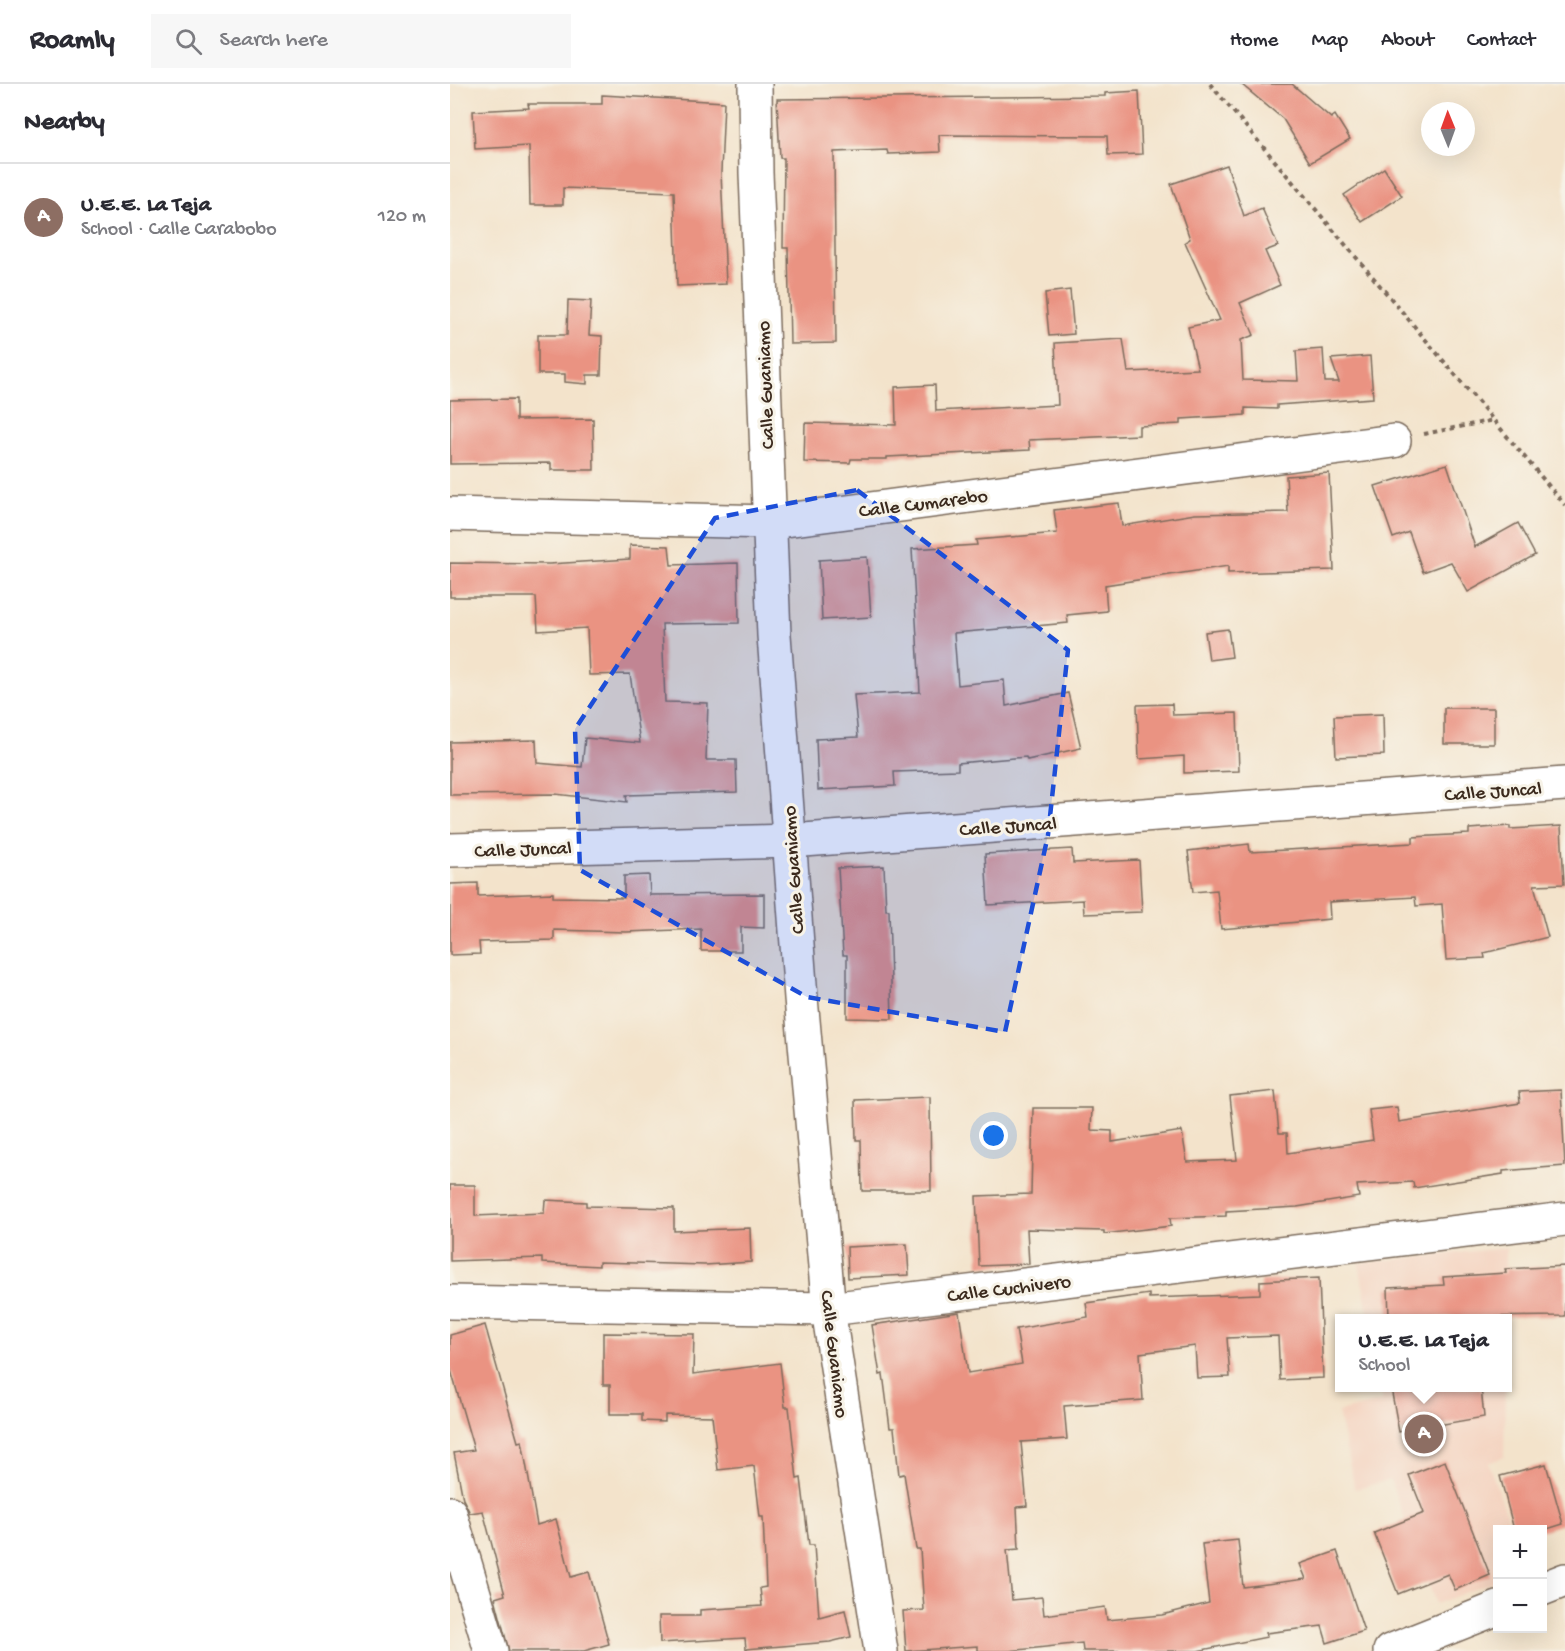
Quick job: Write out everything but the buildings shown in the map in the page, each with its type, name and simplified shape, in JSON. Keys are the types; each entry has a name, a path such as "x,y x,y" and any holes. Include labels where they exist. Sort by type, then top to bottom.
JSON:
{"street":[{"name":"Calle Guaniamo","path":"755,84 756,173 774,635 789,841 829,1309 881,1651"},
{"name":"Calle Cumarebo","path":"450,514 770,522 1394,441"},
{"name":"Calle Juncal","path":"450,850 789,841 1565,784"},
{"name":"Calle Cuchivero","path":"450,1302 829,1309 1565,1219"},
{"path":"450,1513 491,1651"},
{"path":"1547,1587 1565,1580"},
{"path":"1390,1651 1493,1610"}],"path":[{"path":"1210,84 1565,505"},
{"path":"1394,441 1494,420"}],"highlighted area":[{"path":"857,490 1068,650 1048,835 1005,1032 807,997 580,870 575,729 715,518"}],"shaded area":[{"path":"1506,1248 1505,1314 1368,1314 1359,1263"},
{"path":"1382,1392 1505,1392 1504,1457 1488,1463 1511,1525 1493,1525 1493,1582 1436,1604 1390,1480 1355,1489 1338,1412 1383,1401"}],"place":[{"name":"U.E.E. La Teja","path":"1424,1434"}]}
